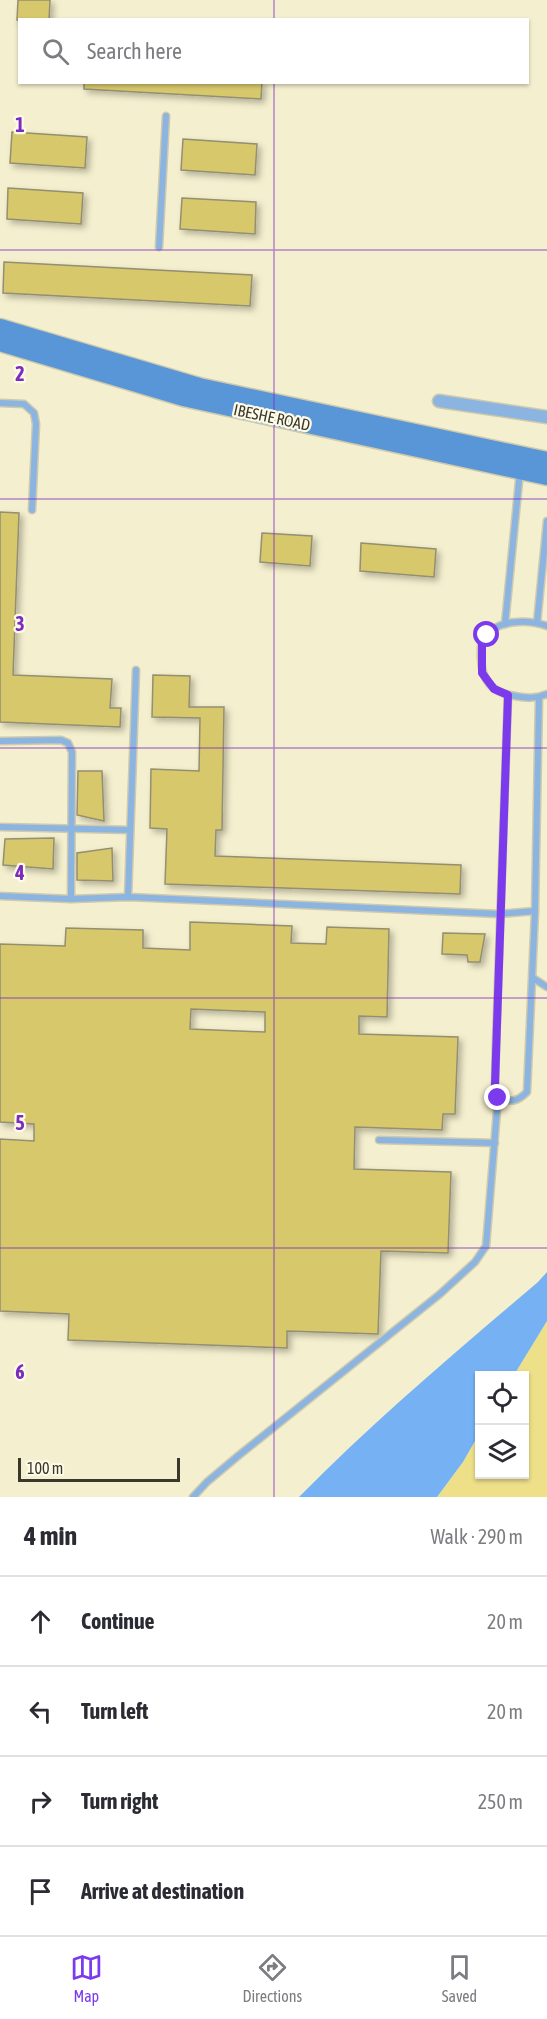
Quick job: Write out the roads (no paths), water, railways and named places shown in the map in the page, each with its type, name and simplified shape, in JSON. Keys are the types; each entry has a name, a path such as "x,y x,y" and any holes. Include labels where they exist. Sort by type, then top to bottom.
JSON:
{"main road":[{"name":"IBESHE ROAD","path":"0,328 199,387 547,461"},
{"name":"IBESHE ROAD","path":"0,342 183,397 547,476"}],"street":[{"path":"439,401 547,417"}],"lane":[{"path":"159,247 165,116"},
{"path":"0,403 24,404 34,413 36,424 32,510"},
{"path":"505,624 520,470"},
{"path":"537,622 547,521"},
{"path":"547,626 537,622 520,622 495,628 482,642 481,654 482,673 494,689 508,695 539,698 547,694"},
{"path":"129,897 136,670"},
{"path":"193,1497 238,1456 440,1294 475,1262 486,1246 498,1098 495,1085 499,914 508,695"},
{"path":"498,1098 510,1102 519,1100 528,1092 535,911 539,698"},
{"path":"0,741 61,740 68,743 72,752 71,898"},
{"path":"0,827 130,830"},
{"path":"0,896 129,897 499,914 535,911"},
{"path":"533,978 547,987"},
{"path":"379,1140 495,1143"}],"water":[{"path":"547,1272 547,1321 516,1371 475,1371 475,1441 463,1462 437,1497 299,1497 386,1414"}]}
